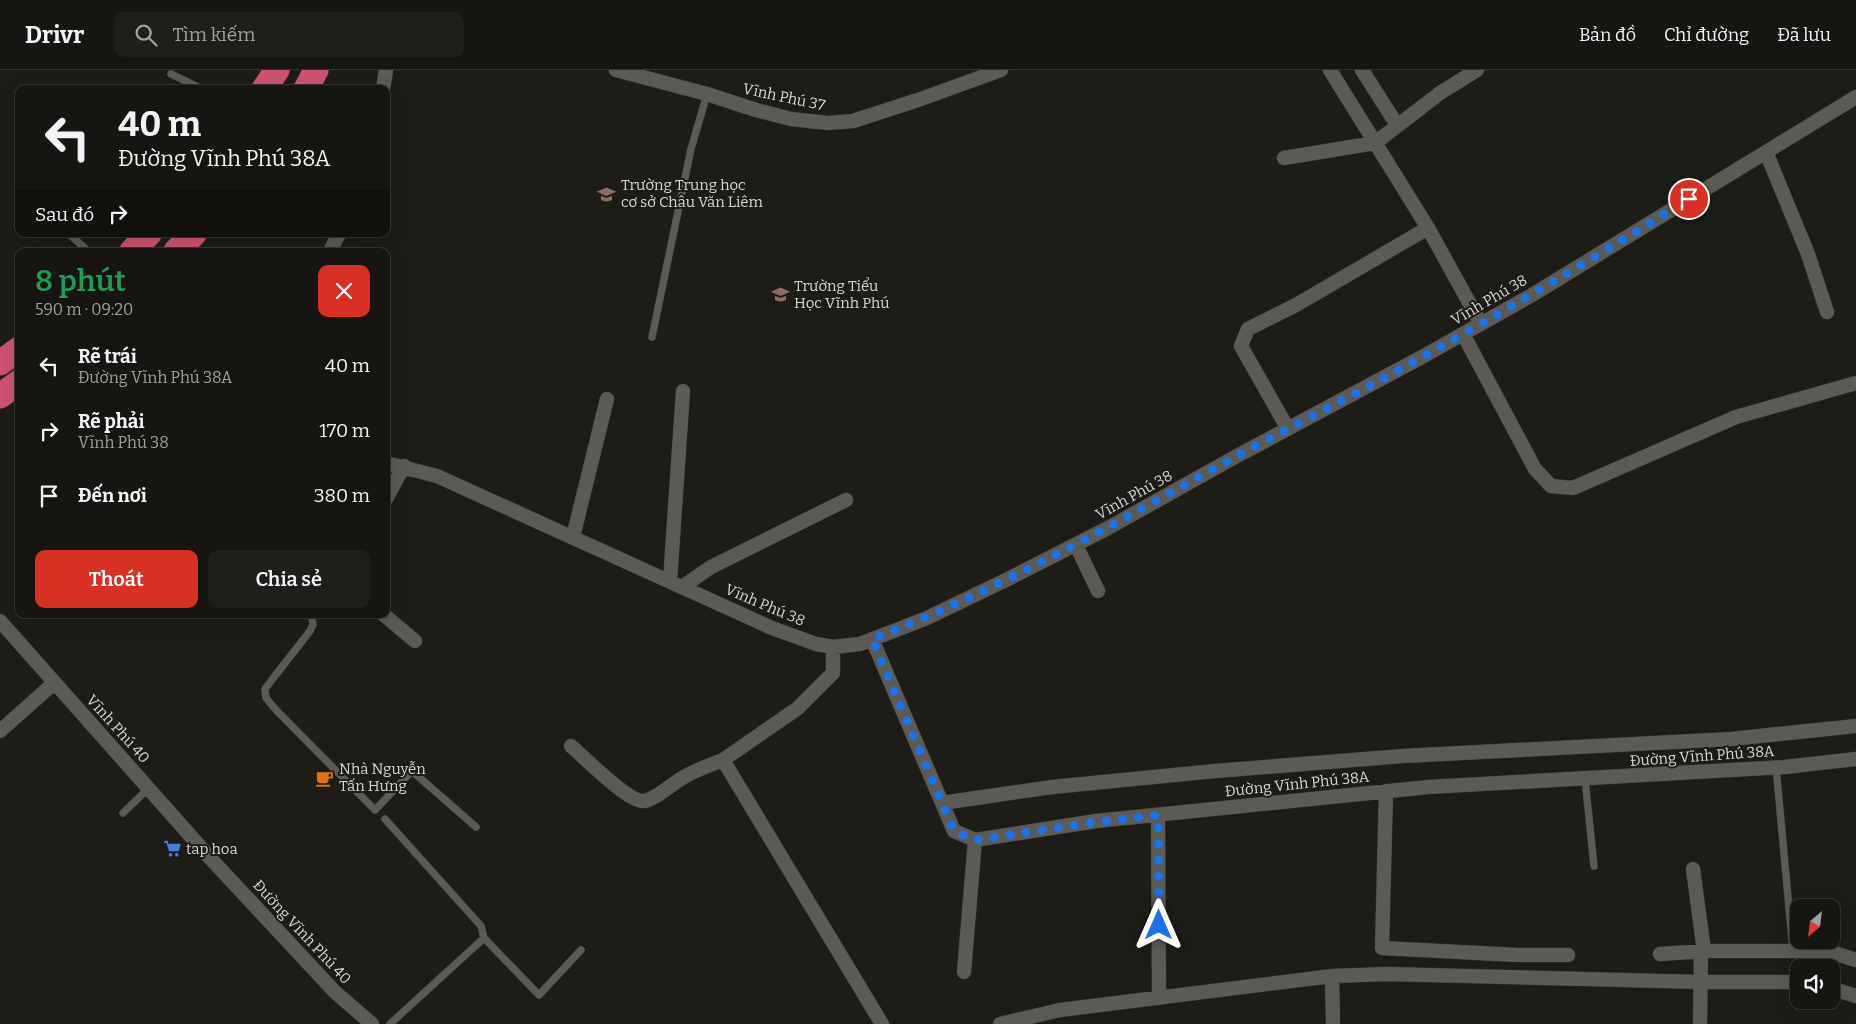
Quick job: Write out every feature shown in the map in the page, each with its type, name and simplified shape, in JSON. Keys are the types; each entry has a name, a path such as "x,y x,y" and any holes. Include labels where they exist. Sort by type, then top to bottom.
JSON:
{"highway":[{"path":"135,248 146,237"},
{"path":"179,248 191,237"},
{"path":"0,363 15,352"},
{"path":"0,396 15,385"}],"street":[{"path":"384,85 386,70"},
{"name":"Vĩnh Phú 37","path":"616,70 707,94 756,110 792,119 828,123 853,121 1001,70"},
{"path":"1330,70 1428,228 1481,324"},
{"path":"1362,70 1397,125"},
{"path":"1284,158 1375,142 1440,93 1477,70"},
{"name":"Vĩnh Phú 38","path":"390,464 437,476 772,628 833,648 860,644 928,618 1008,579 1463,334 1856,97"},
{"path":"1766,152 1808,254 1826,312"},
{"path":"1288,429 1241,346 1248,329 1296,305 1428,228"},
{"path":"1463,334 1535,469 1551,486 1573,488 1736,417 1856,383"},
{"path":"682,391 676,584 846,500"},
{"path":"573,538 607,399"},
{"path":"390,492 404,466"},
{"path":"1076,544 1098,591"},
{"path":"388,618 415,641"},
{"name":"Vĩnh Phú 40","path":"0,622 211,859"},
{"path":"872,639 954,831 975,840 964,972"},
{"path":"571,746 622,791 636,800 650,799 684,777 723,760 798,708 833,674 833,648"},
{"path":"0,730 54,683"},
{"path":"942,803 1052,786 1215,771 1403,756 1731,739 1856,726"},
{"name":"Đường Vĩnh Phú 38A","path":"975,840 1096,822 1428,787 1776,767 1856,759"},
{"path":"723,760 882,1024"},
{"path":"1386,791 1382,948 1517,955 1568,955"},
{"path":"1158,815 1159,998"},
{"name":"Đường Vĩnh Phú 40","path":"211,859 335,992 372,1024"},
{"path":"1693,869 1702,953 1700,1024"},
{"path":"1660,954 1828,951 1856,960"},
{"path":"1000,1024 1060,1010 1332,976 1387,974 1790,982"},
{"path":"1332,976 1333,1024"},
{"path":"1840,991 1856,996"}],"lane":[{"path":"171,74 194,85"},
{"path":"652,337 691,149 707,94"},
{"path":"72,237 85,248"},
{"path":"312,618 314,624 310,632 271,681 265,690 266,698 376,810 412,771 476,827"},
{"path":"1776,767 1793,951"},
{"path":"1585,779 1594,866"},
{"path":"123,813 148,789"},
{"path":"385,819 481,926 484,938 538,995 581,950"},
{"path":"390,1024 484,938"}],"place":[{"name":"Trường Trung học cơ sở Châu Văn Liêm","path":"607,194"},
{"name":"Trường Tiểu Học Vĩnh Phú","path":"780,295"},
{"name":"Nhà Nguyễn Tấn Hưng","path":"325,778"},
{"name":"tap hoa","path":"172,849"}],"route":[{"path":"1159,925 1158,815 975,840 954,831 872,639 928,618 1108,528 1235,457 1422,358 1532,295 1689,199"}]}
